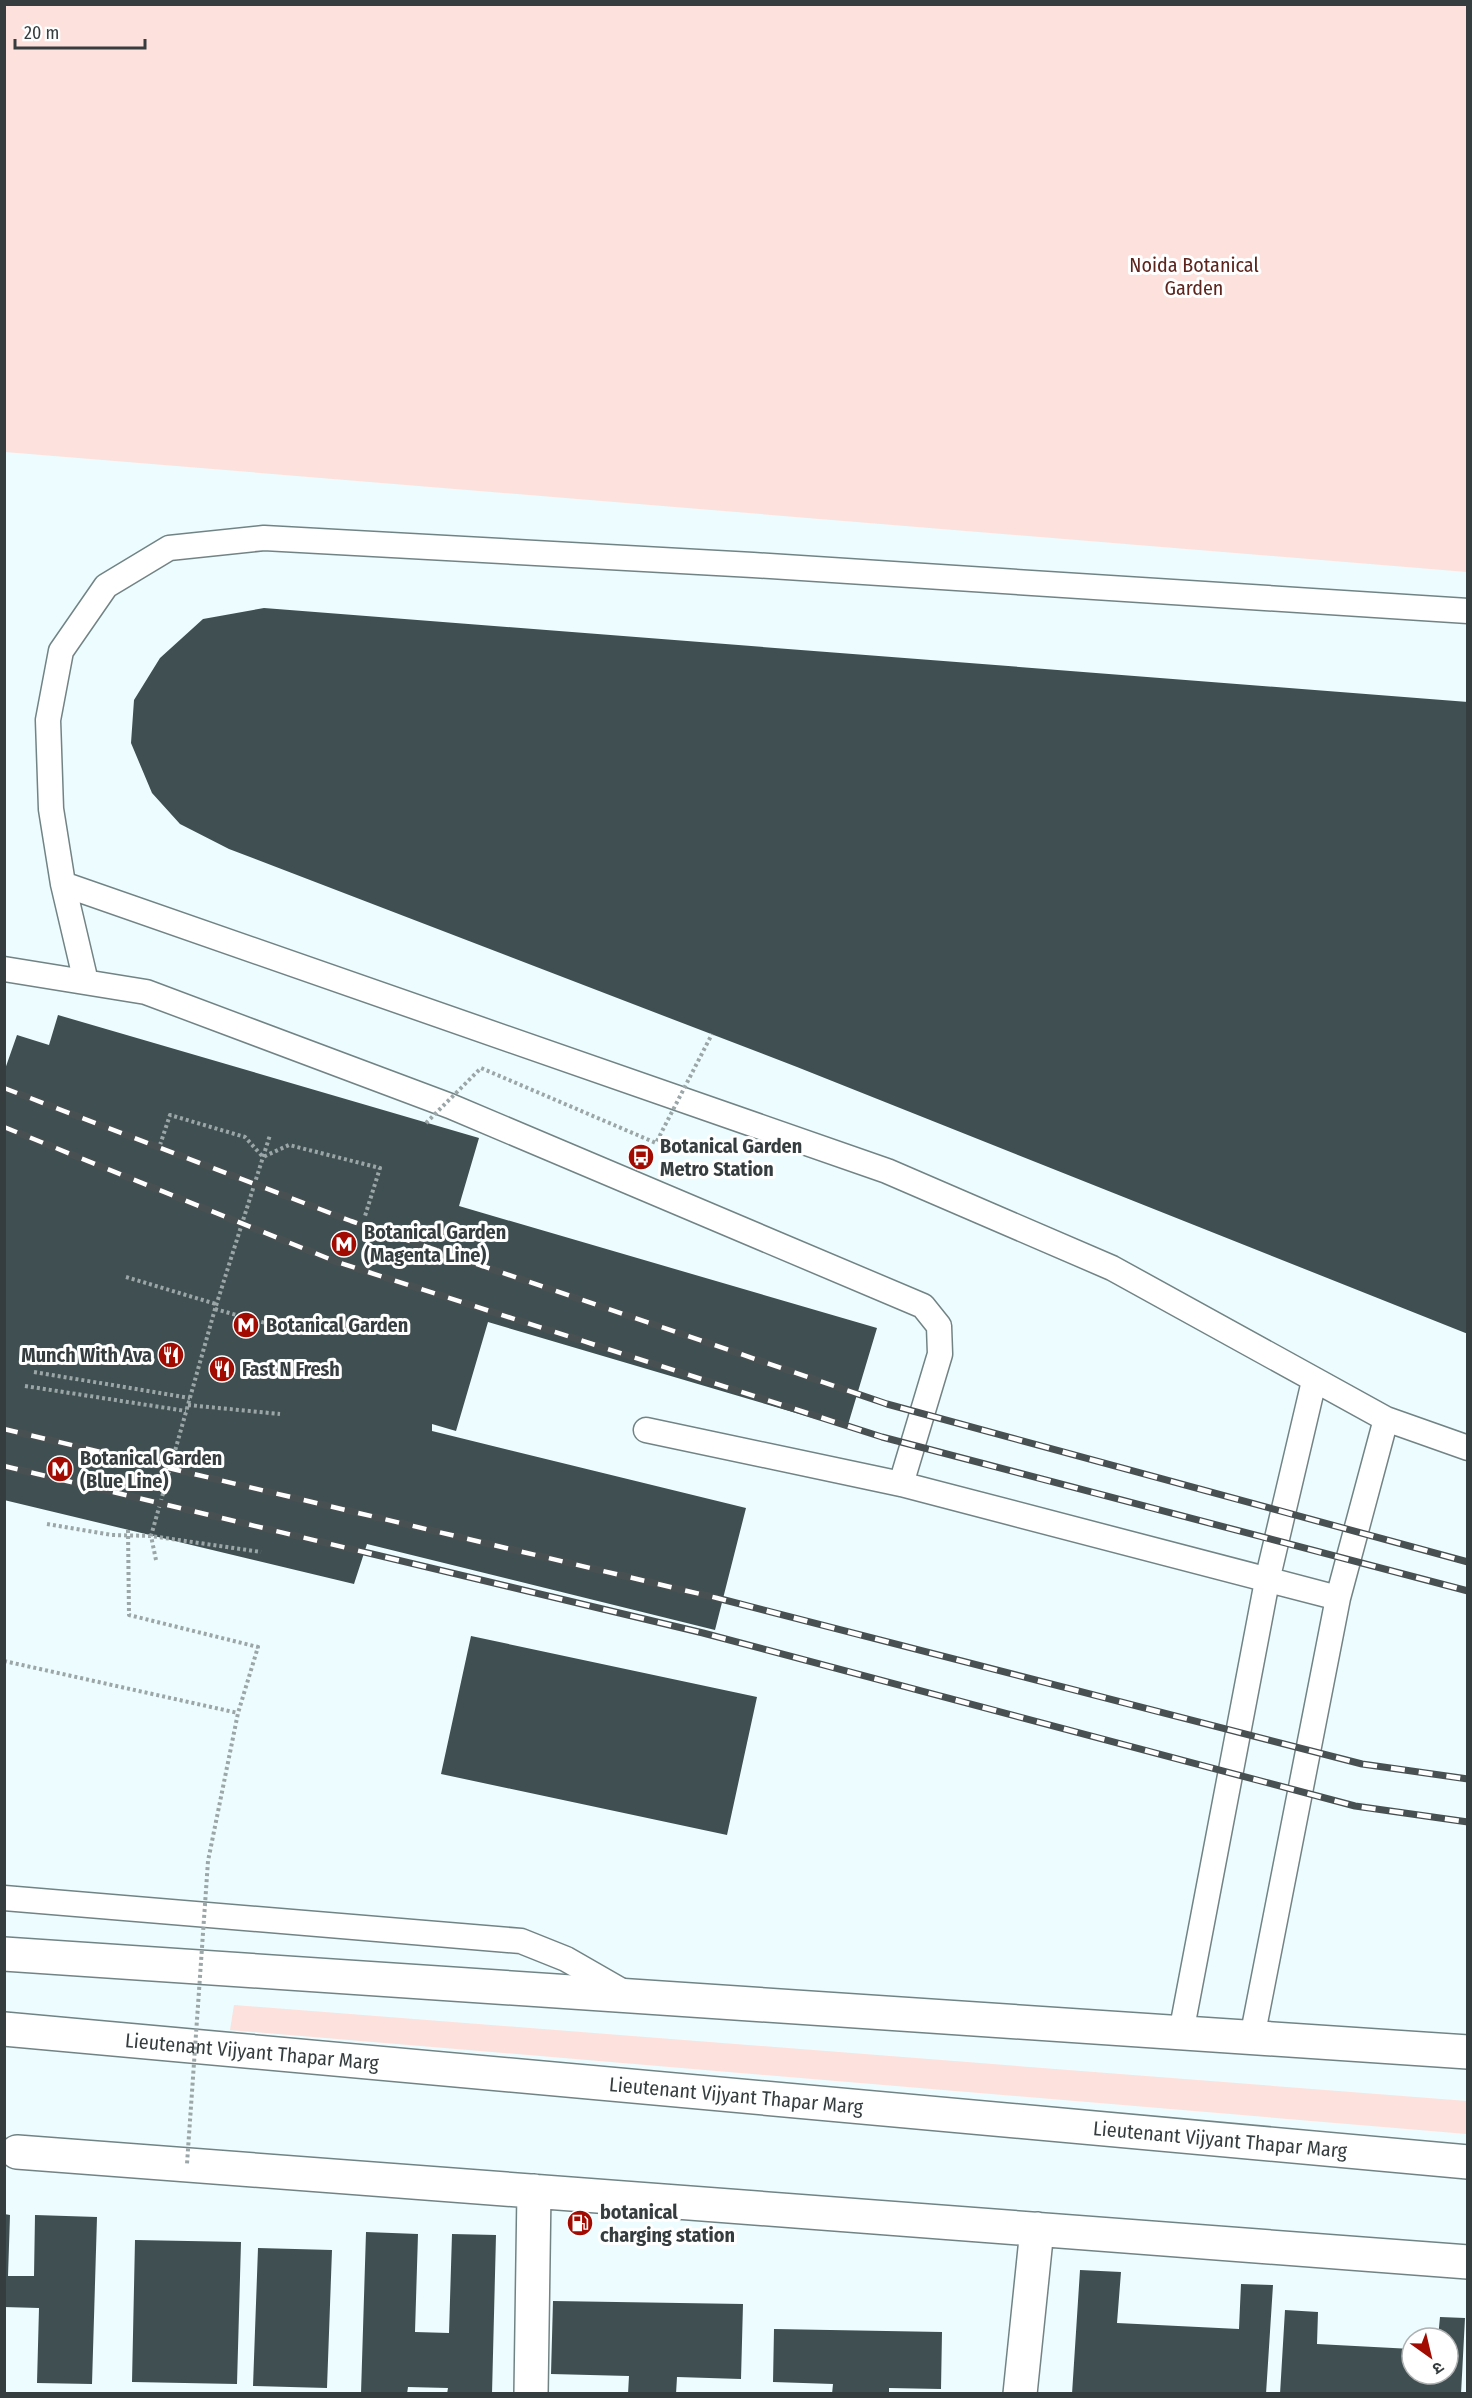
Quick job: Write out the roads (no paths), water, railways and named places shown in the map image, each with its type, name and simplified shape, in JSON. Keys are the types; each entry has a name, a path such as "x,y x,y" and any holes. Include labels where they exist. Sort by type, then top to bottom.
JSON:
{"main road":[{"path":"4,1954 1467,2052"},
{"name":"Lieutenant Vijyant Thapar Marg","path":"4,2028 1467,2162"},
{"path":"17,2152 1467,2262"},
{"path":"531,2394 534,2191"},
{"path":"1020,2394 1037,2229"}],"lane":[{"path":"86,982 63,884 51,809 48,720 61,651 106,586 168,549 264,538 753,565 1467,610"},
{"path":"63,884 887,1171 1112,1268 1386,1419 1467,1448"},
{"path":"4,969 147,992 450,1106 922,1306 939,1326 940,1354 901,1484"},
{"path":"1181,2033 1267,1581 1314,1381"},
{"path":"1252,2038 1338,1598 1386,1419"},
{"path":"646,1430 901,1484 1338,1598"},
{"path":"4,1898 521,1941 566,1959 630,1996"}],"railway":[{"path":"4,1088 351,1221 887,1404 1468,1562"},
{"path":"4,1127 337,1262 882,1437 1468,1591"},
{"path":"4,1429 717,1598 1362,1764 1468,1779"},
{"path":"4,1466 703,1633 1355,1806 1468,1822"}],"place":[{"name":"Botanical Garden Metro Station","path":"641,1157"},
{"name":"Botanical Garden (Magenta Line)","path":"344,1244"},
{"name":"Botanical Garden","path":"246,1325"},
{"name":"Munch With Ava","path":"171,1355"},
{"name":"Fast N Fresh","path":"222,1369"},
{"name":"Botanical Garden (Blue Line)","path":"60,1469"},
{"name":"botanical charging station","path":"580,2223"}],"park label":[{"name":"Noida Botanical Garden","path":"1194,276"}]}
